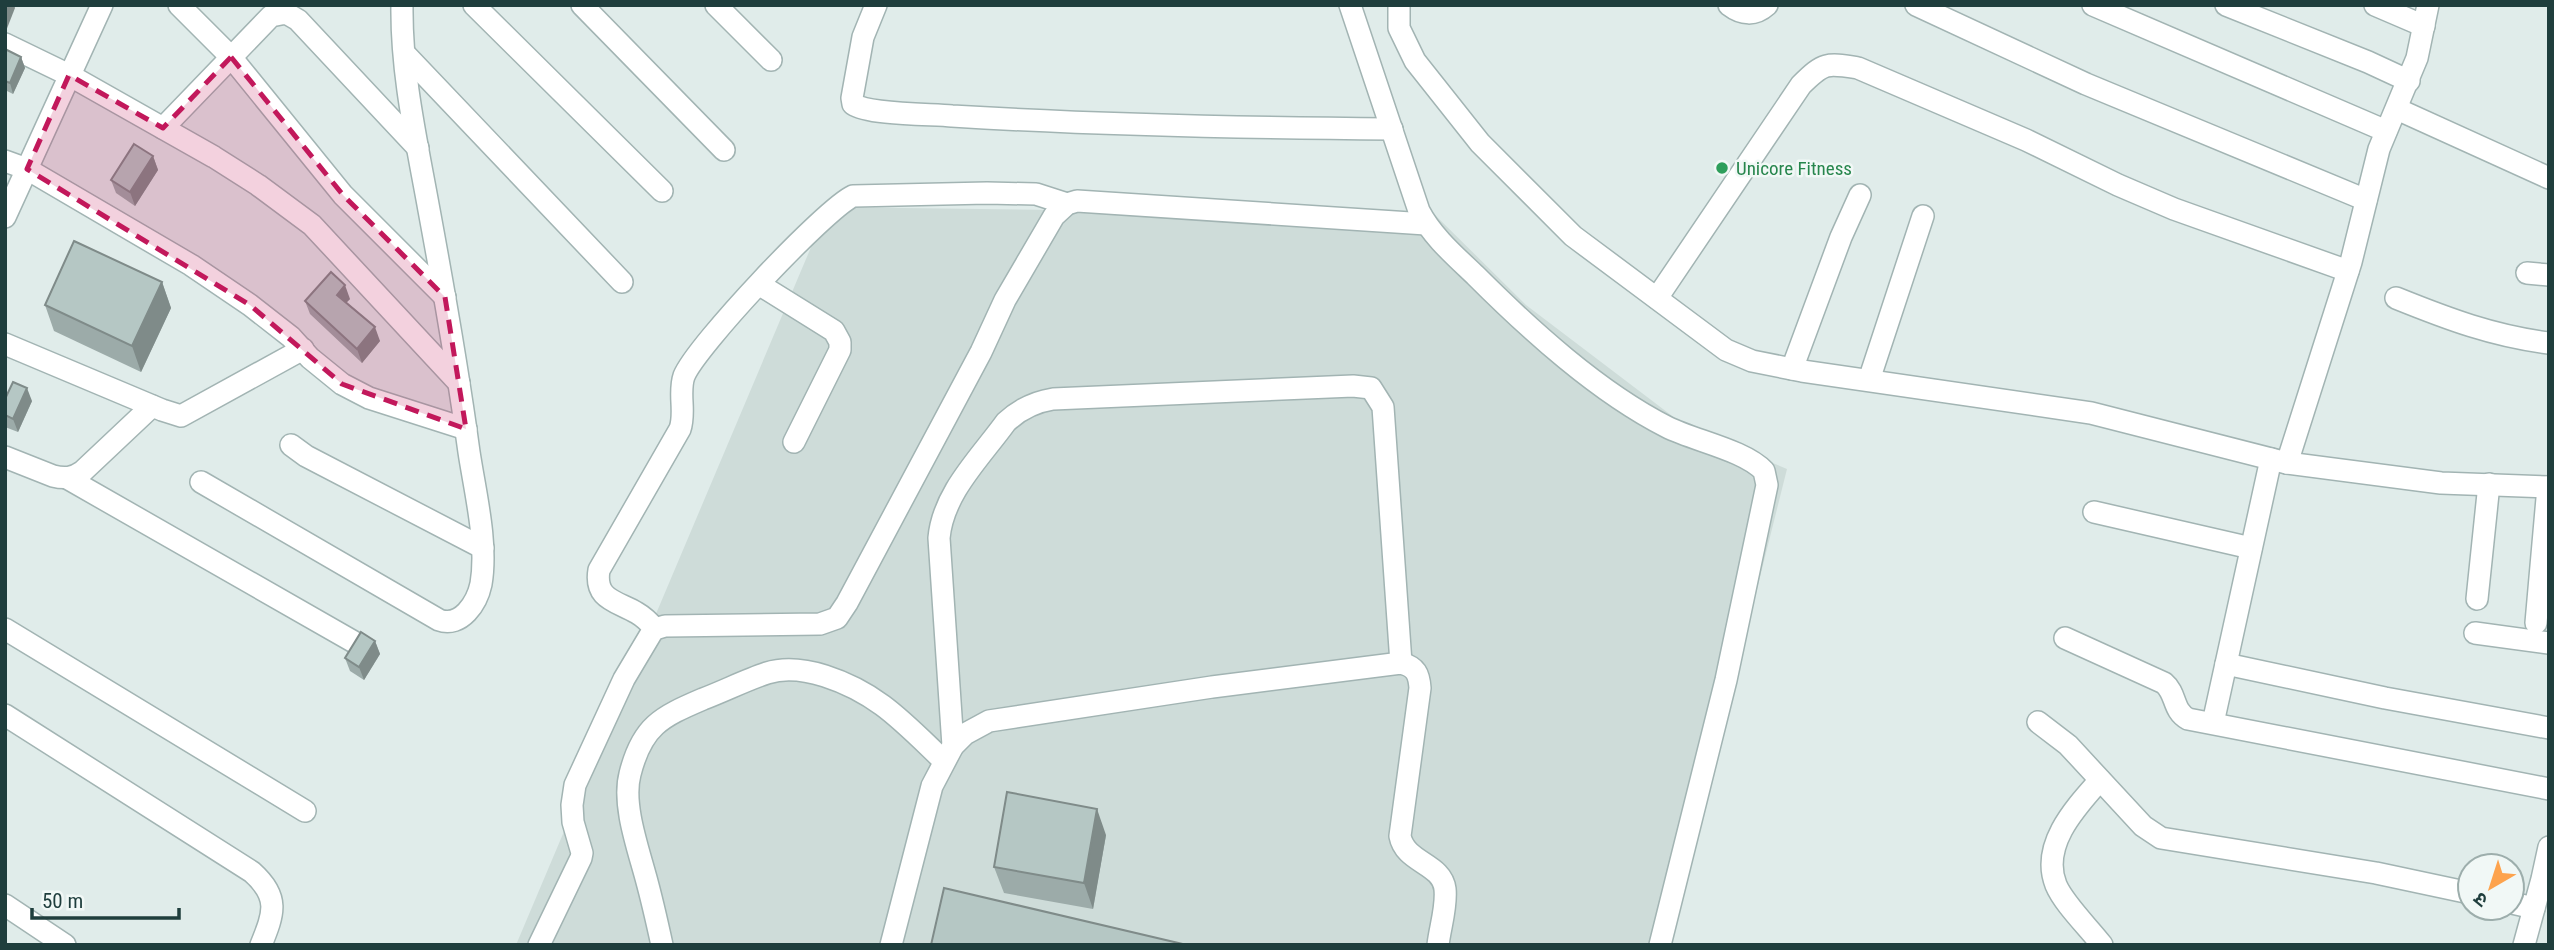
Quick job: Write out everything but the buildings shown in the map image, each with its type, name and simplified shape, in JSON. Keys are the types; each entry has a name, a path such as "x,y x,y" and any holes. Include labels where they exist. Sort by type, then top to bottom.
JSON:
{"street":[{"path":"5,217 102,5"},
{"path":"179,5 231,57 343,195 445,297"},
{"path":"201,482 445,622 459,619 465,614 481,586 482,548 466,429 418,148 405,54 402,5"},
{"path":"474,5 662,191"},
{"path":"582,5 724,150"},
{"path":"716,5 771,60"},
{"path":"876,5 863,37 852,98 853,104 859,108 1045,121 1392,129"},
{"path":"1350,5 1419,211 1426,224 1518,318 1606,388 1669,428 1745,457 1764,471 1767,485 1726,680 1660,945"},
{"path":"1399,5 1399,28 1415,61 1480,143 1573,236 1726,349 1752,361 1791,369 2091,413 2279,461 2441,483 2548,487 2536,624"},
{"path":"1730,5 1744,13 1754,13 1767,5"},
{"path":"1916,5 2086,84 2366,200"},
{"path":"2093,5 2386,131"},
{"path":"2226,5 2409,81"},
{"path":"2213,723 2251,548 2279,461 2348,271 2386,131 2409,81 2426,16 2375,5"},
{"path":"163,128 271,16 278,13 292,15 418,148"},
{"path":"5,44 69,75 163,128 258,185 312,225 459,383"},
{"path":"405,54 622,282"},
{"path":"1657,298 1801,85 1815,71 1830,64 1858,68 2026,140 2174,209 2348,271"},
{"path":"2397,109 2549,178"},
{"path":"5,161 27,170 191,265 291,337 328,374 369,398 466,429"},
{"path":"655,629 636,613 603,593 598,585 599,570 676,438 683,419 683,379 688,369 704,345 760,285 839,204 853,196 1036,194 1067,204"},
{"path":"1791,369 1841,237 1860,195"},
{"path":"539,945 581,858 573,822 575,785 624,679 655,629 665,626 820,625 837,618 862,577 1014,284 1054,216 1067,204 1077,201 1426,224"},
{"path":"1869,380 1923,216"},
{"path":"2527,272 2549,275"},
{"path":"760,285 834,331 840,342 840,350 794,442"},
{"path":"2396,298 2457,323 2497,335 2549,343"},
{"path":"5,344 181,416 303,349"},
{"path":"948,754 940,521 954,492 1006,422 1029,406 1053,399 1353,386 1371,388 1383,407 1401,663"},
{"path":"67,478 83,471 152,406"},
{"path":"292,445 306,456 482,548"},
{"path":"5,457 38,471 67,478 354,642"},
{"path":"2477,599 2489,485"},
{"path":"2094,512 2251,548"},
{"path":"5,629 305,811"},
{"path":"2475,633 2549,643"},
{"path":"2065,638 2164,683 2173,692 2176,708 2188,719 2549,789"},
{"path":"891,945 932,786 948,754 965,734 989,721 1212,687 1401,663 1415,670 1420,688 1400,836 1408,853 1437,873 1445,888 1438,945"},
{"path":"2226,664 2385,698 2549,728"},
{"path":"662,945 627,796 629,776 646,736 662,718 768,673 800,670 850,684 948,754"},
{"path":"5,715 252,872 266,884 273,908 271,922 261,945"},
{"path":"2038,722 2068,745 2143,826 2161,838 2376,873 2456,890"},
{"path":"2100,780 2062,828 2053,876 2061,893 2102,945"},
{"path":"2524,945 2534,908 2546,880 2549,847"},
{"path":"5,905 65,945"},
{"path":"2526,906 2534,908"}],"highlighted area":[{"path":"231,57 343,195 445,297 466,429 342,384 250,305 27,169 69,75 163,128"}],"shaded area":[{"path":"828,207 1435,215 1526,305 1688,428 1787,469 1668,945 516,945"}],"place":[{"name":"Unicore Fitness","path":"1722,168"}]}
